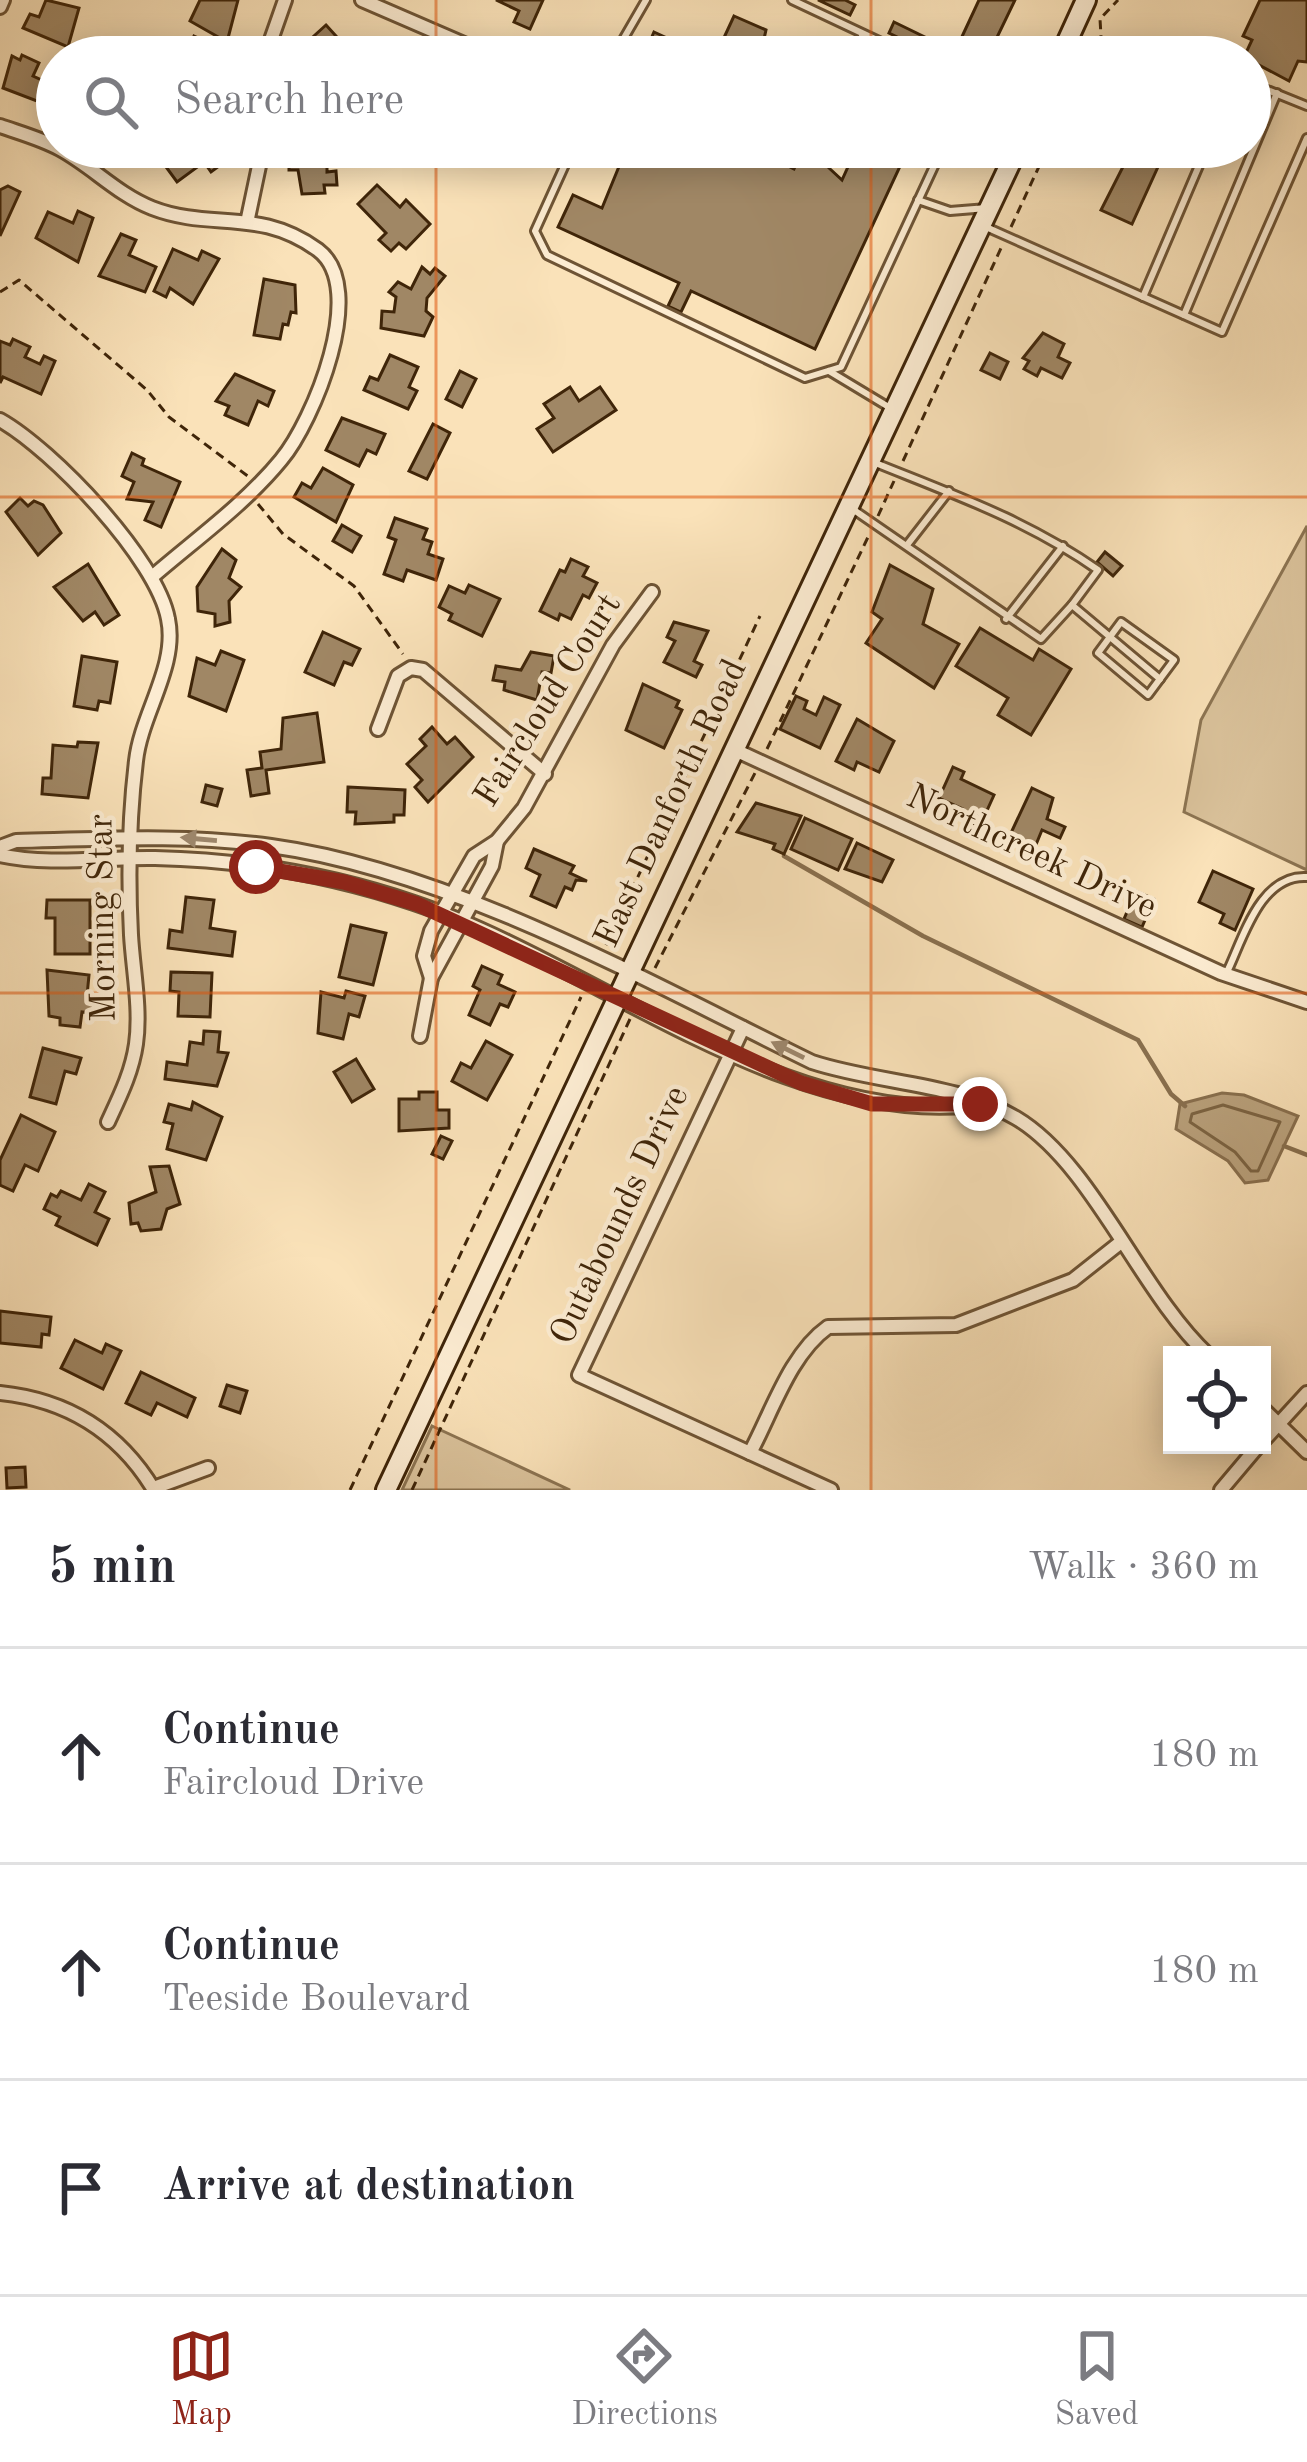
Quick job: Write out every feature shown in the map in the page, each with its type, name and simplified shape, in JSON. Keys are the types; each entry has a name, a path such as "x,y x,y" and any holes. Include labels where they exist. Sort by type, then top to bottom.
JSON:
{"street":[{"path":"272,36 285,0"},
{"path":"362,0 444,36"},
{"path":"1070,36 1086,0"},
{"path":"0,126 36,139"},
{"path":"90,168 145,205 200,218 248,218 323,253 340,298 337,333 307,421 254,489 152,577"},
{"path":"248,218 259,168"},
{"name":"East Danforth Road","path":"386,1490 1008,168"},
{"name":"Morning Star","path":"0,420 30,437 65,470 152,577 169,622 170,648 138,744 129,839 136,1042 129,1076 109,1122"},
{"name":"Faircloud Court","path":"431,978 424,956 452,894 474,856 497,841 545,774 613,645 652,592"},
{"path":"378,729 398,676 411,668 423,670 545,774"},
{"name":"Northcreek Drive","path":"735,750 1225,975 1307,1002"},
{"path":"0,851 16,841 129,839 273,846 399,875 472,902 812,1062 868,1080 926,1084 1012,1115 1039,1133 1201,1346"},
{"name":"Faircloud Court","path":"420,1036 431,978 492,866 497,841"},
{"path":"0,851 201,859 344,882 460,922 801,1083 872,1104 980,1104"},
{"name":"Outabounds Drive","path":"743,1028 579,1375 831,1490"},
{"path":"750,1453 804,1352 828,1327 956,1325 1073,1280 1121,1242"},
{"path":"0,1393 33,1397 93,1423 121,1442 154,1489 208,1468"},
{"path":"1271,1431 1307,1394"},
{"path":"1271,1418 1307,1452"},
{"path":"1221,1490 1252,1454"}],"lane":[{"path":"625,36 646,0"},
{"path":"792,0 867,36"},
{"path":"1271,91 1307,106"},
{"path":"1271,107 1277,93"},
{"path":"918,200 950,212 986,216 1006,236 1222,332 1307,138"},
{"path":"564,168 535,231 547,255 773,367 805,378 842,368 933,168"},
{"path":"1143,297 1198,168"},
{"path":"1184,315 1246,168"},
{"path":"829,371 866,398 896,410"},
{"path":"850,508 1041,639 1098,570 1063,546 949,491 873,462"},
{"path":"907,545 949,491"},
{"path":"1006,619 1063,546"},
{"path":"1072,605 1160,679"},
{"path":"1121,622 1174,660 1148,695 1098,653 1110,637 1121,622"},
{"path":"1225,975 1256,908 1297,877 1307,878"}],"path":[{"path":"1101,36 1100,19 1118,0"},
{"path":"648,982 761,762 1038,168"},
{"path":"0,292 19,280 146,390 169,417 254,489 283,533 354,586 411,668"},
{"path":"598,961 760,616"},
{"path":"350,1490 589,981"},
{"path":"412,1490 637,1004"}],"shaded area":[{"path":"1307,526 1307,870 1184,812 1201,720"},
{"path":"432,1426 570,1490 402,1490"}],"water":[{"path":"1222,1093 1244,1095 1298,1116 1268,1180 1245,1183 1228,1161 1176,1129 1180,1104"}],"building":[{"path":"46,0 79,8 71,36 42,36 23,28 30,14 39,17"},
{"path":"200,0 238,0 229,36 216,36 190,21"},
{"path":"496,0 543,0 530,29 514,22 519,11"},
{"path":"818,0 845,0 855,5 850,15"},
{"path":"979,0 1015,0 998,36 962,36"},
{"path":"1260,0 1307,0 1307,62 1298,61 1289,81 1271,71 1271,36 1243,36"},
{"path":"734,16 766,30 765,36 725,36"},
{"path":"894,22 923,36 895,36 889,33"},
{"path":"326,25 336,36 314,36"},
{"path":"22,55 36,62 36,101 3,88 12,56 20,60"},
{"path":"167,168 196,168 177,182"},
{"path":"327,168 327,172 336,171 337,185 324,185 325,193 302,194 298,170 289,170"},
{"path":"618,168 829,168 842,180 847,168 899,168 815,349 691,291 681,312 668,306 679,283 558,227 573,195 602,208"},
{"path":"1122,168 1157,168 1132,224 1101,210"},
{"path":"377,185 400,207 406,200 430,224 406,249 399,243 391,251 379,240 386,233 358,204"},
{"path":"8,186 20,192 0,236 0,190"},
{"path":"78,211 93,218 78,262 36,238 48,212 73,223"},
{"path":"121,234 136,240 129,255 156,267 145,292 99,276"},
{"path":"173,249 198,260 202,251 219,259 193,304 170,288 166,297 154,291"},
{"path":"422,267 430,274 435,268 445,276 427,298 426,311 433,317 424,336 381,328 382,311 394,312 396,297 389,292 398,282 411,289"},
{"path":"264,279 295,285 296,313 291,312 288,325 283,324 280,339 254,335"},
{"path":"1043,333 1064,344 1058,357 1070,363 1062,378 1041,368 1037,376 1024,369 1029,361 1023,358"},
{"path":"13,339 30,347 25,357 40,364 44,356 55,361 41,394 3,377 0,383 0,341 10,345"},
{"path":"990,353 1008,362 1000,379 981,370"},
{"path":"390,355 418,367 409,387 417,391 408,409 364,390 370,377 378,380"},
{"path":"460,371 476,379 462,407 446,399"},
{"path":"235,374 274,391 268,406 258,401 248,425 225,415 229,406 216,401"},
{"path":"570,387 579,401 600,387 616,410 553,452 537,429 554,418 544,404"},
{"path":"342,418 385,434 376,454 367,450 359,466 326,450"},
{"path":"433,424 450,433 427,479 409,471"},
{"path":"132,453 144,459 142,465 180,482 161,527 145,520 153,502 127,499 134,482 122,476"},
{"path":"323,468 353,485 336,522 294,497 302,483 311,488"},
{"path":"20,498 28,506 34,501 43,505 61,533 38,555 6,512"},
{"path":"395,518 427,529 423,539 432,542 428,554 443,559 436,580 407,570 403,581 384,574 396,540 388,537"},
{"path":"342,525 361,536 352,552 333,541"},
{"path":"222,549 236,560 229,578 241,587 229,601 230,622 215,626 215,614 198,611 197,587"},
{"path":"1105,552 1122,566 1113,576 1097,562"},
{"path":"571,559 588,567 583,576 597,583 589,598 583,595 571,619 560,614 558,620 540,611 560,570 565,572"},
{"path":"88,564 119,615 104,625 95,612 83,621 54,587"},
{"path":"890,565 933,589 923,624 959,644 934,688 866,643 882,619 872,612"},
{"path":"469,585 500,599 482,636 449,620 452,614 439,607 449,586 465,593"},
{"path":"674,622 708,631 694,661 702,665 696,677 664,662 675,641 667,637"},
{"path":"980,628 1033,660 1039,649 1071,669 1031,735 998,715 1008,698 956,666"},
{"path":"323,632 360,649 352,665 344,662 334,685 305,672"},
{"path":"221,651 244,660 226,711 189,696 197,658 215,665"},
{"path":"531,652 554,656 551,673 542,672 537,700 504,690 505,682 493,680 496,666 521,670"},
{"path":"82,656 117,662 110,703 99,701 97,710 74,706"},
{"path":"643,684 679,701 676,707 682,710 664,748 626,730"},
{"path":"796,696 807,701 804,709 816,715 824,697 840,705 820,748 780,729"},
{"path":"317,713 324,762 266,770 269,793 251,796 247,770 262,768 260,752 281,749 283,718"},
{"path":"857,719 894,741 879,772 857,762 854,770 836,761"},
{"path":"432,727 447,744 455,737 473,757 428,802 415,787 422,780 407,764 426,746 420,739"},
{"path":"78,742 98,743 88,798 42,794 43,778 51,778 53,745 77,747"},
{"path":"953,767 964,772 961,779 994,795 979,828 959,819 963,809 939,798"},
{"path":"206,785 222,789 217,806 202,802"},
{"path":"348,787 405,790 404,815 394,815 394,822 355,824 356,812 347,812"},
{"path":"1032,788 1053,798 1047,819 1065,827 1060,838 1042,830 1035,847 1010,835"},
{"path":"756,803 801,816 784,854 773,849 775,844 737,832"},
{"path":"805,818 852,839 838,870 791,849"},
{"path":"857,843 893,860 882,882 845,869"},
{"path":"534,849 574,866 570,873 587,881 576,880 572,890 565,887 556,907 531,896 540,875 526,868"},
{"path":"1213,871 1253,889 1235,930 1220,923 1224,914 1199,902"},
{"path":"1136,891 1154,899 1142,927 1124,919"},
{"path":"186,897 214,900 210,928 235,932 232,956 168,948 170,930 182,932"},
{"path":"47,900 90,900 90,954 55,954 55,918 46,918"},
{"path":"351,925 386,933 373,985 339,977"},
{"path":"482,966 502,975 498,984 515,992 508,1007 500,1004 490,1025 469,1015 480,990 473,986"},
{"path":"47,970 89,975 87,996 103,998 101,1014 82,1012 80,1027 60,1025 60,1018 49,1016"},
{"path":"171,972 212,973 210,1017 178,1016 179,992 170,991"},
{"path":"346,991 365,996 359,1017 349,1014 343,1039 318,1033 321,992 344,998"},
{"path":"204,1031 220,1032 218,1052 228,1053 217,1086 165,1079 167,1062 187,1065 190,1042 203,1044"},
{"path":"486,1041 512,1055 487,1100 452,1081 461,1063 471,1068"},
{"path":"43,1048 81,1058 76,1074 65,1071 56,1104 30,1097"},
{"path":"356,1059 374,1089 352,1102 334,1072"},
{"path":"419,1092 437,1092 437,1110 449,1110 449,1128 399,1131 399,1099 419,1099"},
{"path":"193,1102 222,1117 206,1160 167,1149 173,1124 164,1122 169,1104 191,1110"},
{"path":"21,1115 55,1132 38,1171 25,1165 13,1191 0,1185 0,1160"},
{"path":"441,1136 452,1141 443,1159 432,1154"},
{"path":"169,1166 180,1204 167,1209 161,1229 141,1231 138,1223 131,1224 129,1203 156,1192 150,1167"},
{"path":"89,1184 105,1192 95,1212 109,1219 97,1245 56,1225 60,1217 44,1209 51,1194 57,1197 61,1191 81,1200"},
{"path":"0,1311 51,1317 49,1335 42,1334 41,1347 0,1343"},
{"path":"75,1340 102,1353 106,1344 121,1351 103,1389 61,1368"},
{"path":"141,1372 195,1398 187,1417 157,1403 151,1415 126,1403"},
{"path":"227,1385 247,1391 240,1413 220,1406"},
{"path":"25,1467 26,1487 7,1488 6,1468"}],"waterway":[{"path":"784,856 923,936 1138,1040 1171,1094 1185,1106"},
{"path":"1284,1146 1307,1155"}],"route":[{"path":"256,867 344,882 417,904 801,1083 872,1104 943,1108 980,1104"}]}
